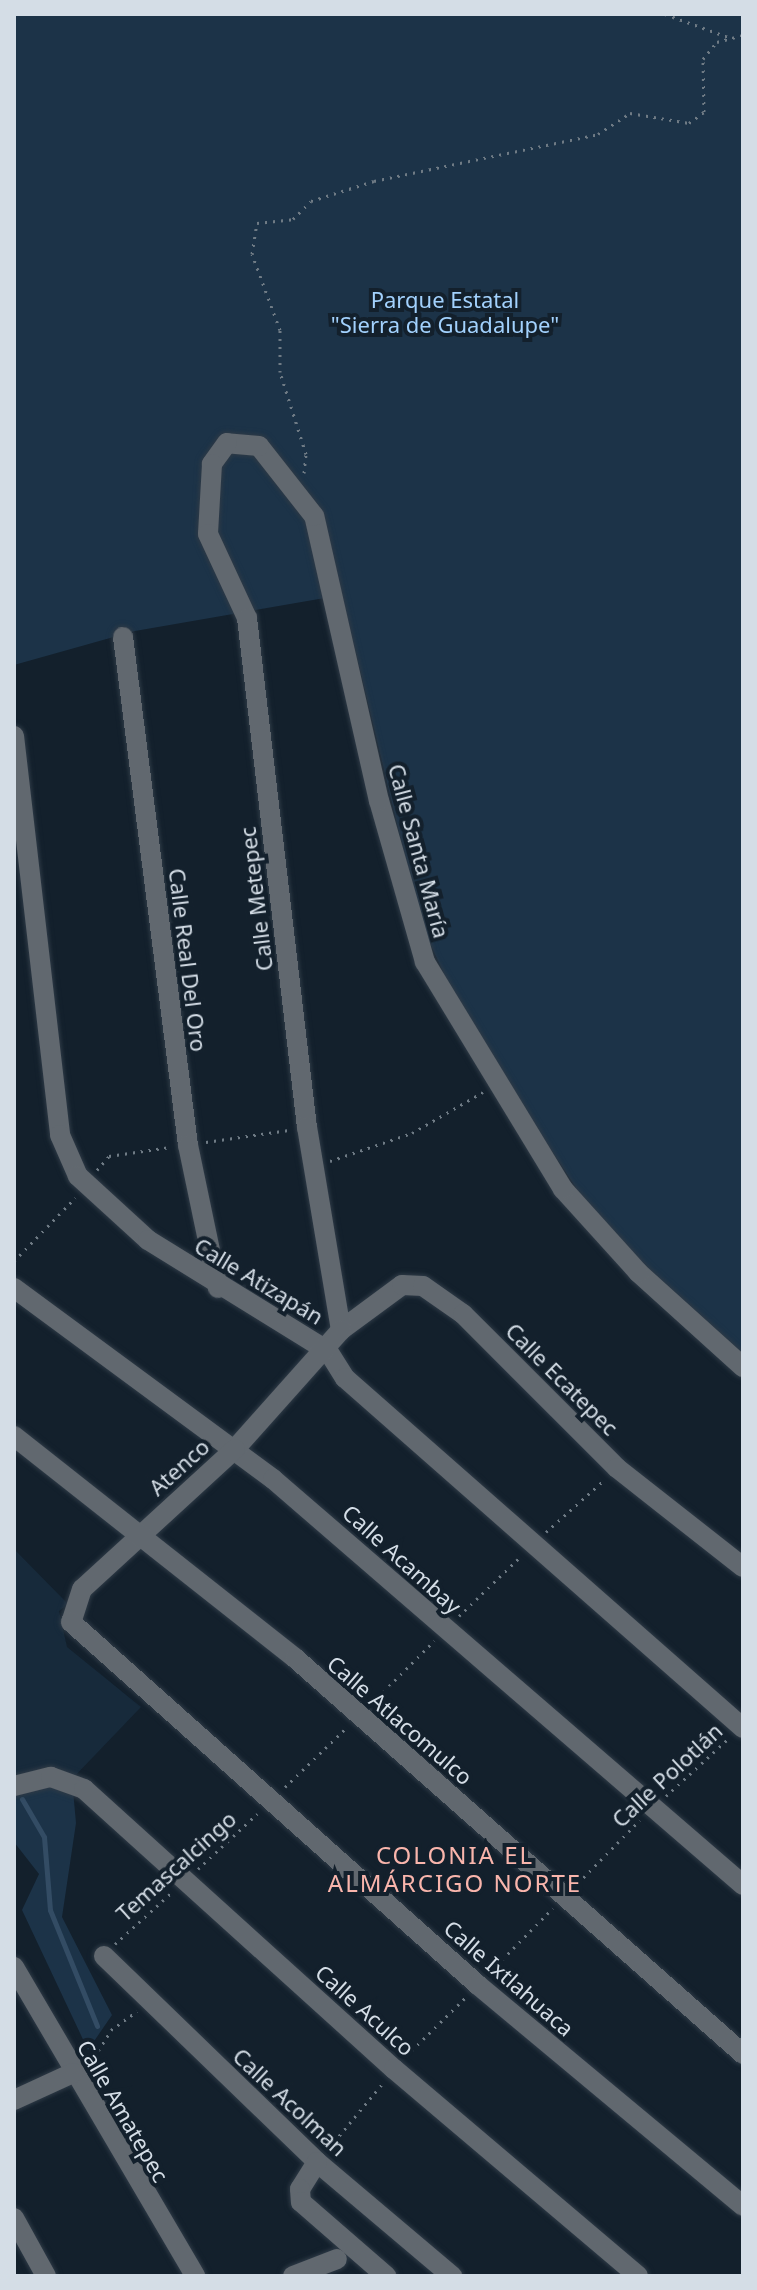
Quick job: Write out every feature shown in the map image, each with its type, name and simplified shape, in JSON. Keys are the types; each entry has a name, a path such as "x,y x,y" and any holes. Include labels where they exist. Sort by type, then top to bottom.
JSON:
{"street":[{"name":"Calle Santa María","path":"220,447 243,440 259,446 298,487 320,536 411,927 497,1083 582,1212 743,1367"},
{"name":"Calle Metepec","path":"220,447 206,506 208,534 247,618 307,1127 316,1166 341,1330"},
{"name":"Calle Real Del Oro","path":"123,637 188,1145 218,1288"},
{"name":"Calle Atizapán","path":"14,736 60,1135 85,1185 218,1288 328,1351 345,1378 742,1728"},
{"name":"Calle Ecatepec","path":"341,1330 402,1285 423,1286 463,1314 617,1468 743,1567"},
{"name":"Calle Acambay","path":"14,1288 235,1449 743,1885"},
{"path":"328,1351 341,1330"},
{"name":"Atenco","path":"71,1622 75,1598 141,1533 235,1449 328,1351"},
{"name":"Calle Atlacomulco","path":"14,1436 141,1533 566,1895 743,2054"},
{"name":"Calle Ixtlahuaca","path":"71,1622 478,1985 743,2206"},
{"name":"Calle Aculco","path":"14,1786 62,1778 84,1789 394,2069 638,2276"},
{"name":"Calle Acolman","path":"104,1956 149,2003 317,2162 452,2276"},
{"name":"Calle Amatepec","path":"14,1967 73,2073 195,2276"},
{"path":"14,2100 73,2073"},
{"path":"317,2162 300,2197 340,2260"},
{"path":"14,2218 46,2276"},
{"path":"293,2276 340,2260 386,2276"}],"path":[{"path":"665,14 735,37"},
{"path":"298,487 306,454 280,372 280,330 252,254 257,223 293,219 311,201 374,181 598,134 630,113 689,123 704,112 703,59 717,42 743,35"},
{"path":"316,1166 412,1133 497,1083"},
{"path":"14,1261 109,1156 307,1127"},
{"name":"Calle Polotlán","path":"317,2162 394,2069 652,1809 742,1728"},
{"name":"Temascalcingo","path":"104,1956 271,1801"},
{"path":"73,2073 96,2060 111,2030 149,2003"}],"shaded area":[{"path":"14,1549 68,1604 59,1611 67,1647 141,1707 72,1779 14,1790"}],"green space":[{"name":"Parque Estatal \"Sierra de Guadalupe\"","path":"14,14 743,14 743,1366 588,1206 464,1017 421,924 342,595 135,631 14,665"},
{"path":"72,1779 76,1823 62,1917 112,2015 88,2050 22,1910 39,1874 14,1842 14,1790"}],"waterway":[{"path":"22,1799 44,1837 50,1910 97,2026"}],"district":[{"name":"COLONIA EL ALMÁRCIGO NORTE","path":"455,1869"}]}
